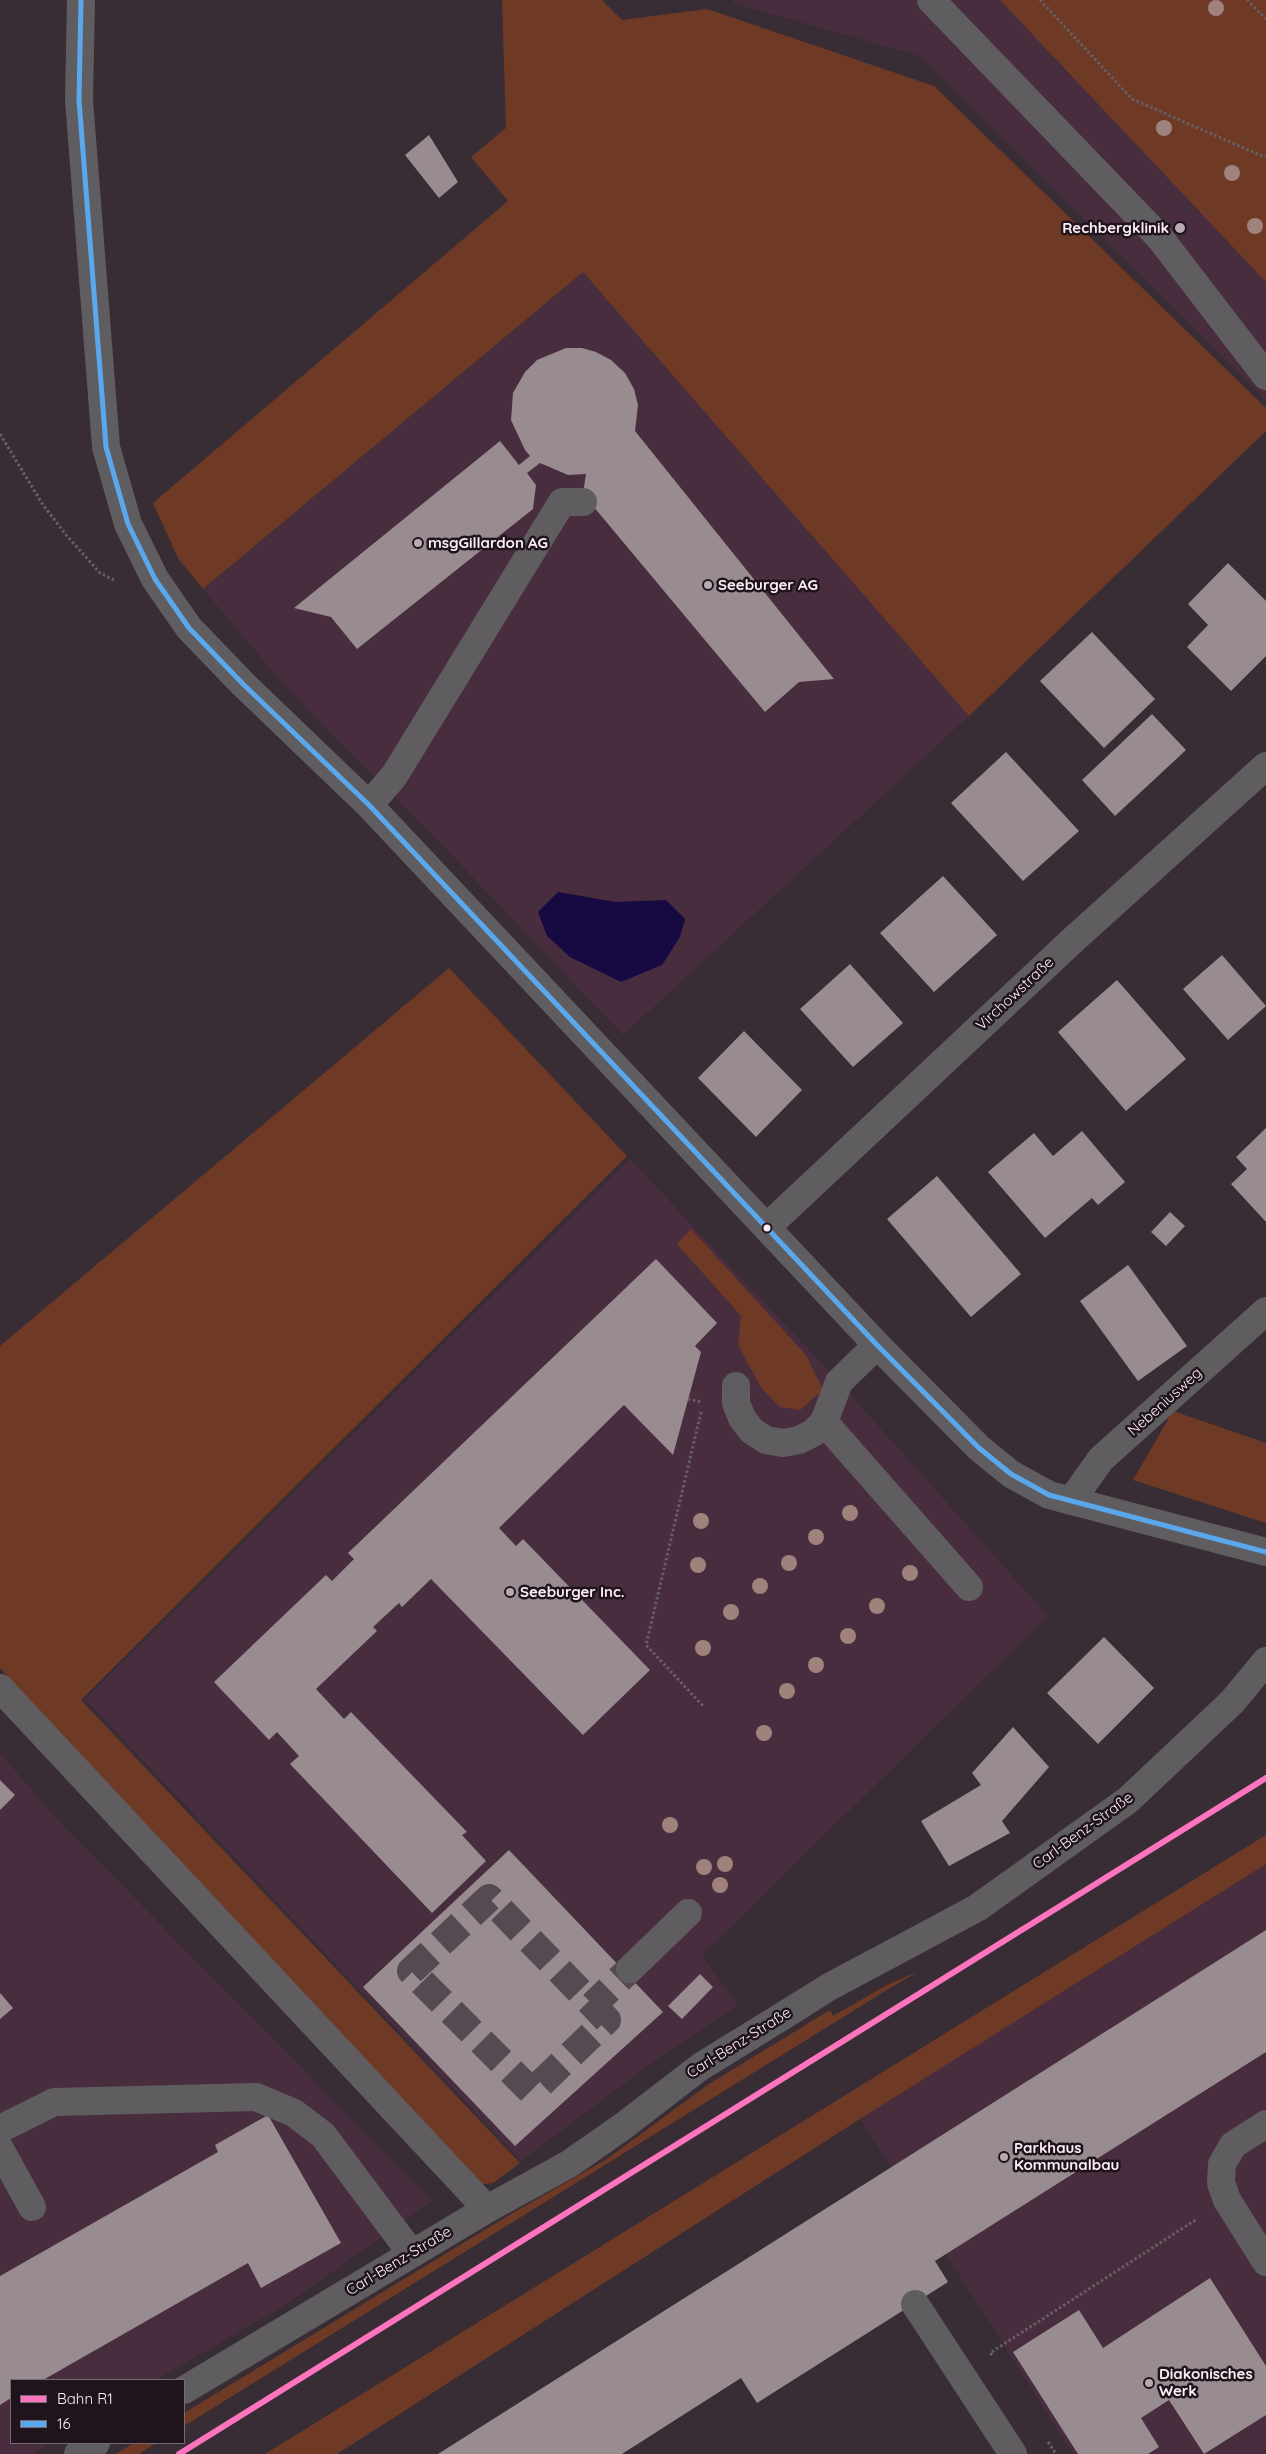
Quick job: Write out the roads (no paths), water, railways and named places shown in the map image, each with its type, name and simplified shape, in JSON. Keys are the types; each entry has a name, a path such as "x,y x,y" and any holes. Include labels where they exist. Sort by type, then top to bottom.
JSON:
{"street":[{"path":"81,0 79,100 106,447 128,524 155,578 189,628 243,684 369,805 768,1226 877,1345 979,1448 1005,1469 1049,1495 1266,1552"},
{"path":"931,0 1160,238 1266,376"},
{"path":"369,805 394,776 562,502 583,502"},
{"name":"Virchowstraße","path":"768,1226 1074,939 1266,766"},
{"name":"Nebeniusweg","path":"1071,1501 1101,1459 1266,1311"},
{"path":"736,1386 736,1402 742,1418 752,1431 766,1440 783,1443 799,1440 813,1434 824,1422 840,1382 877,1345"},
{"path":"824,1422 969,1587"},
{"name":"Carl-Benz-Straße","path":"185,2389 487,2209 595,2147 700,2067 786,2014 985,1902 1128,1800 1232,1702 1266,1661"},
{"path":"0,1688 487,2209"},
{"path":"630,1969 688,1913"},
{"path":"0,2129 54,2102 256,2097 294,2113 323,2135 412,2254"},
{"path":"1266,2124 1233,2145 1222,2164 1221,2183 1227,2200 1266,2262"},
{"path":"0,2149 32,2207"},
{"path":"915,2304 1013,2454"},
{"path":"78,2454 94,2444"}],"tunnel":[{"path":"593,2005 607,2020 532,2092 411,1971 489,1898 593,2005 630,1969"}],"rail line":[{"name":"R1","path":"179,2454 1266,1778"}],"place":[{"name":"Rechbergklinik","path":"1180,228"},
{"name":"msgGillardon AG","path":"418,543"},
{"name":"Seeburger AG","path":"708,585"},
{"name":"Seeburger Inc.","path":"510,1592"},
{"name":"Parkhaus Kommunalbau","path":"1004,2157"},
{"name":"Diakonisches Werk","path":"1149,2383"}]}
